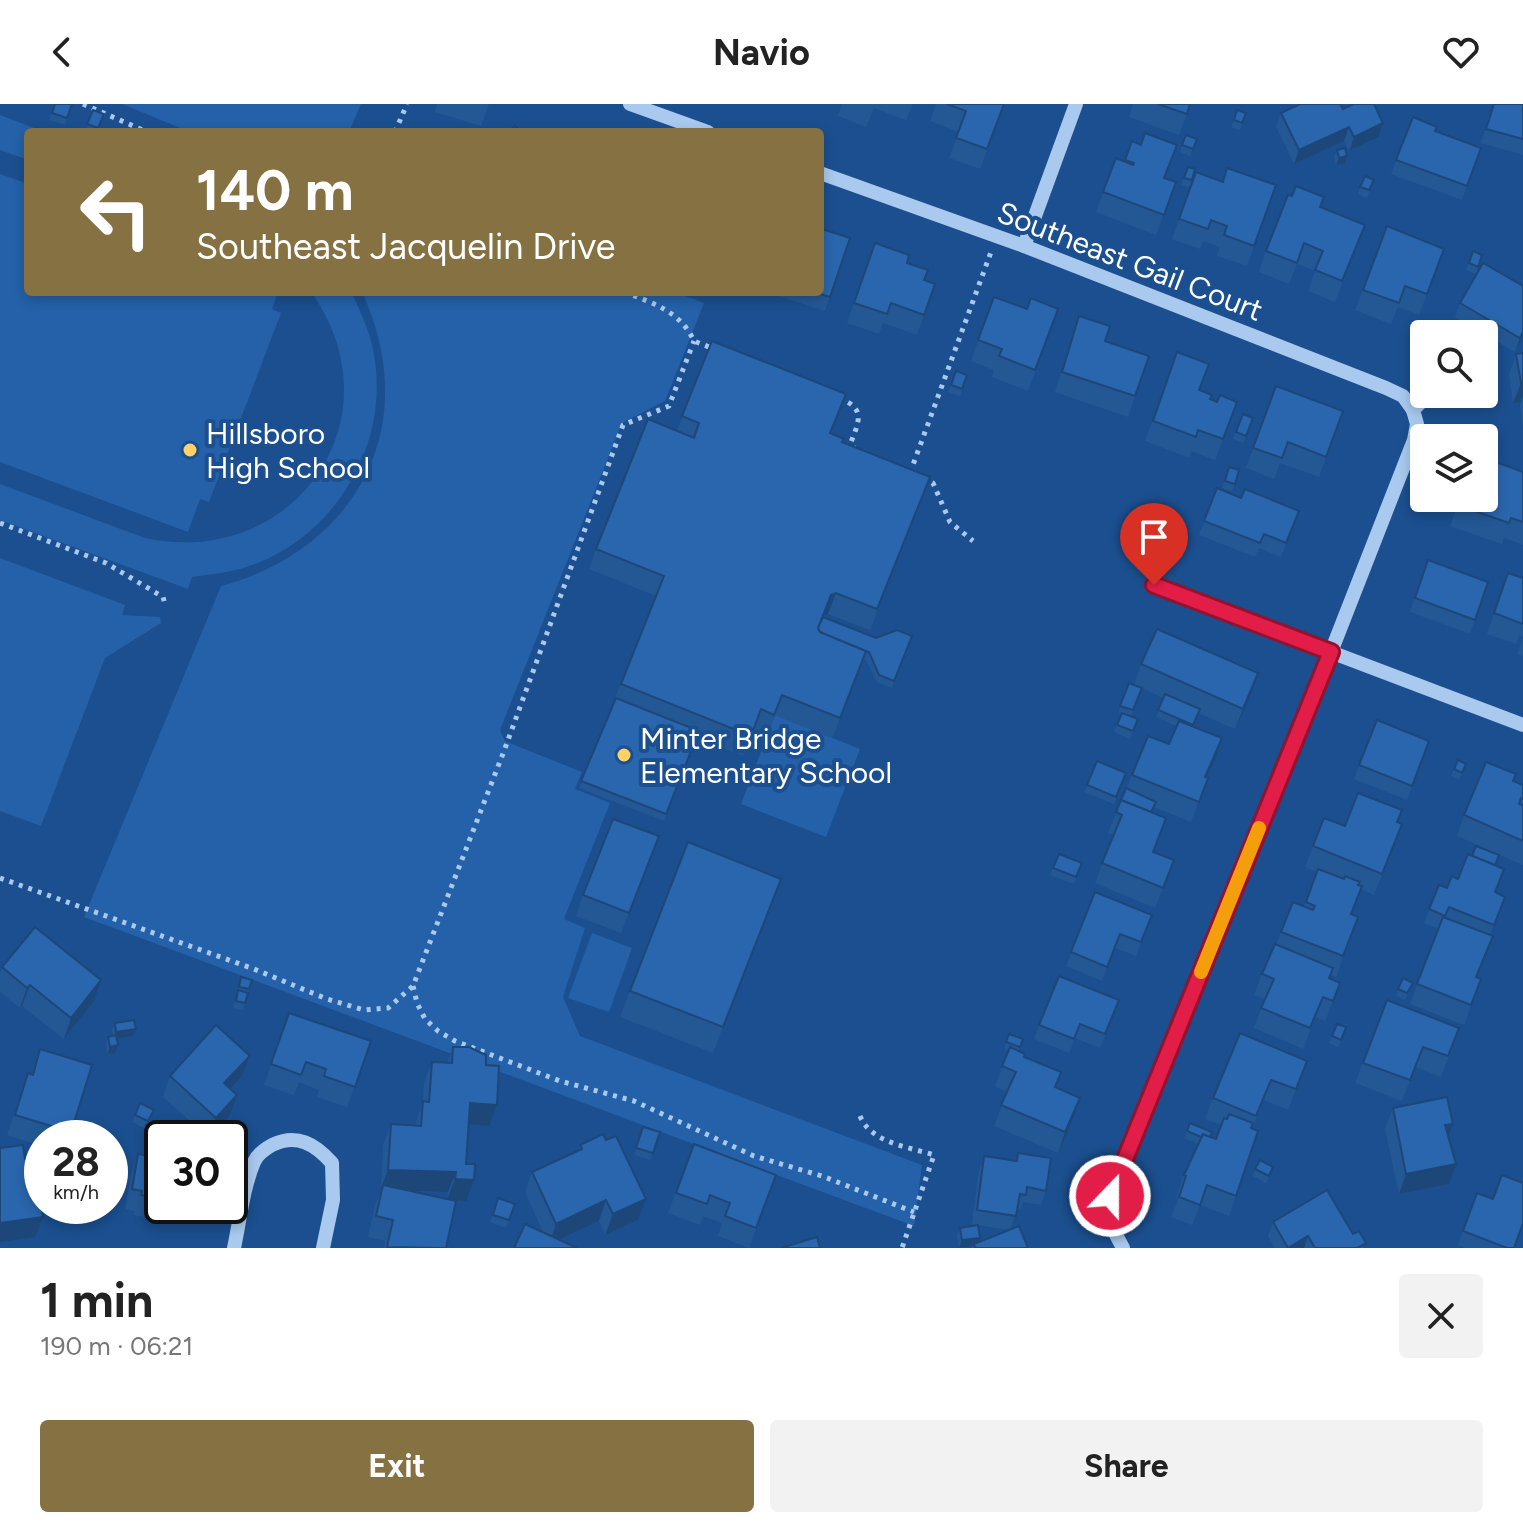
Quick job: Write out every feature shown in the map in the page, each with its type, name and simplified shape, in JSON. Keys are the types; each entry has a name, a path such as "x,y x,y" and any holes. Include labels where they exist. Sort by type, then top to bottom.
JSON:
{"street":[{"path":"630,104 697,128"},
{"path":"1024,246 1076,104"},
{"name":"Southeast Gail Court","path":"824,174 1024,246 1386,388 1418,406 1414,440 1331,652"},
{"path":"1154,585 1523,725"},
{"path":"1123,1248 1113,1229 1110,1196 1331,652"},
{"path":"234,1248 255,1158 268,1147 285,1140 304,1141 319,1148 332,1163 333,1200 323,1248"}],"path":[{"path":"83,104 138,128"},
{"path":"397,128 407,104"},
{"path":"910,473 996,236"},
{"path":"0,878 364,1010 388,1008 413,986 504,751 623,425 669,406 694,341 687,325 664,307 635,296"},
{"path":"694,341 722,352"},
{"path":"835,397 850,402 857,411 859,422 851,447 864,455"},
{"path":"898,468 933,483 950,522 973,541"},
{"path":"0,523 106,563 163,597 165,604"},
{"path":"413,986 425,1019 455,1041 560,1081 634,1101 754,1156 822,1176 914,1212"},
{"path":"860,1116 873,1135 934,1155 902,1248"}],"shaded area":[{"path":"122,104 361,104 351,128 180,128"},
{"path":"0,115 34,128 24,128 24,159 0,150"},
{"path":"0,174 24,183 24,296 277,296 272,309 281,313 209,502 200,499 188,532 0,462"},
{"path":"313,296 353,296 363,317 375,361 377,393 373,424 351,482 311,530 286,549 242,569 192,577 188,589 0,520 0,484 145,538 199,542 246,531 287,507 318,474 337,434 344,388 336,340"},
{"path":"363,296 686,296 704,303 665,401 622,423 500,730 505,741 582,772 575,789 610,803 564,919 585,928 563,997 580,1036 922,1165 914,1226 84,917 221,586 269,568 310,543 342,511 366,474 381,433 385,388 379,341"},
{"path":"0,558 125,605 122,615 160,617 161,623 105,658 41,826 0,811"},
{"path":"775,715 860,749 826,837 741,804"},
{"path":"592,933 632,948 609,1012 568,998"}],"building":[{"path":"55,104 72,104 67,118 52,113"},
{"path":"947,104 1004,104 987,149 956,138 966,111"},
{"path":"1158,104 1190,104 1187,114"},
{"path":"1300,104 1340,104 1343,109 1354,104 1374,104 1383,123 1354,137 1349,127 1299,150 1281,113"},
{"path":"1494,104 1523,104 1523,139 1486,129"},
{"path":"93,110 104,114 98,128 87,124"},
{"path":"1237,110 1246,113 1242,123 1234,120"},
{"path":"1413,117 1437,127 1435,131 1481,148 1467,186 1396,160"},
{"path":"1145,133 1177,145 1164,178 1176,182 1164,215 1103,192 1116,158 1133,165 1125,160 1132,141 1141,145"},
{"path":"1186,135 1197,139 1193,149 1182,145"},
{"path":"1345,148 1347,156 1339,158 1337,150"},
{"path":"1188,167 1195,169 1192,180 1184,178"},
{"path":"1227,168 1276,185 1254,246 1224,235 1227,226 1211,220 1208,229 1179,219 1196,172 1223,182"},
{"path":"1365,176 1374,180 1369,190 1360,187"},
{"path":"1296,186 1324,197 1320,207 1365,225 1342,281 1315,270 1323,251 1304,243 1297,263 1266,251 1288,195 1292,196"},
{"path":"1387,226 1444,249 1427,294 1405,286 1399,303 1363,290"},
{"path":"824,230 850,238 830,297 824,295"},
{"path":"875,243 909,255 907,263 928,270 924,280 935,284 924,315 891,303 887,314 854,303"},
{"path":"1473,251 1482,255 1478,267 1469,263"},
{"path":"1483,263 1523,286 1523,332 1520,338 1498,325 1498,320 1489,320 1460,303"},
{"path":"994,297 1027,309 1031,298 1058,309 1035,370 999,356 1002,349 978,340"},
{"path":"1079,316 1110,326 1105,341 1149,356 1135,396 1062,372"},
{"path":"712,341 846,394 830,433 844,439 842,442 930,477 877,609 836,593 831,595 818,628 820,632 866,651 840,718 782,695 774,715 761,709 751,736 621,684 664,576 596,549 648,419 694,438 699,423 682,416"},
{"path":"1177,352 1209,364 1199,390 1212,395 1210,399 1217,402 1220,395 1237,402 1223,439 1198,430 1196,437 1153,421"},
{"path":"1523,353 1523,382 1521,383 1516,354"},
{"path":"956,371 967,375 962,389 951,385"},
{"path":"1276,386 1343,411 1326,457 1288,442 1282,458 1253,448"},
{"path":"1243,414 1253,418 1246,436 1236,432"},
{"path":"1498,463 1523,472 1523,522 1511,518 1509,523 1477,512 1498,512"},
{"path":"1229,467 1239,470 1235,484 1225,481"},
{"path":"1217,488 1241,498 1245,489 1299,511 1286,543 1264,534 1260,543 1204,521"},
{"path":"1428,560 1488,582 1475,620 1415,598"},
{"path":"1508,573 1523,578 1523,624 1494,613"},
{"path":"823,617 876,638 897,630 912,636 894,681 879,675 869,652 820,632 818,628"},
{"path":"1157,629 1258,673 1243,709 1141,664"},
{"path":"1129,683 1142,688 1133,710 1120,706"},
{"path":"1165,694 1200,709 1193,725 1158,710"},
{"path":"616,698 699,731 666,814 581,781"},
{"path":"1122,713 1138,719 1133,731 1117,725"},
{"path":"1377,720 1429,741 1412,786 1359,765"},
{"path":"1179,721 1222,738 1205,777 1208,778 1199,802 1132,775 1148,736 1169,744"},
{"path":"1458,760 1466,764 1462,773 1454,769"},
{"path":"1097,761 1126,773 1116,797 1087,785"},
{"path":"1486,762 1516,774 1513,781 1523,785 1523,799 1519,804 1523,805 1523,841 1464,815"},
{"path":"1126,788 1156,802 1151,812 1121,800"},
{"path":"1358,793 1402,810 1397,822 1402,824 1382,874 1313,846 1324,818 1345,826"},
{"path":"1121,800 1166,818 1153,852 1174,860 1163,888 1102,863 1122,815 1116,812"},
{"path":"613,819 659,836 629,913 583,895"},
{"path":"688,842 781,879 723,1027 630,991"},
{"path":"1476,846 1499,855 1495,865 1472,856"},
{"path":"1059,854 1082,863 1076,877 1053,868"},
{"path":"1468,854 1504,869 1495,892 1505,897 1494,925 1449,907 1445,916 1429,909 1439,885 1447,888 1452,876 1458,879"},
{"path":"1318,869 1344,879 1345,876 1360,882 1358,885 1362,886 1351,914 1358,917 1343,956 1281,932 1293,902 1313,910 1315,906 1306,902"},
{"path":"1095,892 1152,915 1141,942 1120,934 1107,967 1071,952"},
{"path":"1443,917 1493,936 1476,977 1481,979 1471,1005 1417,984"},
{"path":"35,927 101,980 71,1018 2,967"},
{"path":"1275,944 1333,968 1329,978 1340,983 1333,1001 1323,997 1310,1028 1261,1008 1274,979 1262,974"},
{"path":"1059,976 1119,1000 1105,1034 1080,1024 1074,1039 1039,1025"},
{"path":"241,977 252,980 249,989 239,987"},
{"path":"1403,978 1413,983 1407,993 1398,989"},
{"path":"238,990 248,993 245,1003 236,1001"},
{"path":"1387,1000 1459,1028 1448,1056 1423,1047 1410,1080 1363,1063"},
{"path":"289,1013 371,1041 355,1087 324,1076 326,1069 306,1062 301,1075 271,1064"},
{"path":"134,1020 136,1029 116,1032 115,1023"},
{"path":"1337,1024 1346,1027 1341,1040 1332,1036"},
{"path":"216,1025 250,1056 224,1083 237,1095 216,1118 170,1076"},
{"path":"1240,1033 1307,1061 1296,1089 1271,1080 1256,1116 1213,1098"},
{"path":"1009,1034 1023,1039 1020,1047 1006,1042"},
{"path":"116,1035 118,1045 110,1047 108,1037"},
{"path":"453,1047 469,1047 486,1055 486,1065 499,1066 497,1105 470,1103 466,1164 475,1164 474,1180 455,1179 456,1172 388,1170 391,1124 421,1126 423,1101 429,1102 432,1062 452,1063"},
{"path":"1010,1047 1025,1054 1024,1057 1061,1072 1055,1087 1080,1098 1065,1132 1001,1105 1016,1072 1002,1066"},
{"path":"40,1049 92,1065 75,1120 31,1120 15,1115 28,1073 33,1075"},
{"path":"1447,1097 1453,1124 1445,1125 1456,1164 1406,1174 1393,1108"},
{"path":"140,1103 154,1110 149,1120 135,1115"},
{"path":"1229,1114 1253,1123 1251,1128 1258,1131 1236,1196 1207,1185 1200,1205 1179,1197 1184,1175 1203,1134 1216,1139 1224,1118 1227,1119"},
{"path":"1190,1123 1212,1132 1210,1137 1187,1131"},
{"path":"643,1127 660,1132 653,1153 636,1148"},
{"path":"603,1134 606,1140 616,1136 646,1199 613,1214 606,1200 556,1224 532,1172 582,1149 580,1145"},
{"path":"694,1144 776,1175 756,1228 725,1216 730,1203 710,1195 707,1204 676,1193"},
{"path":"23,1145 24,1220 0,1223 0,1148"},
{"path":"1018,1153 1051,1158 1046,1191 1027,1187 1026,1195 1020,1194 1016,1216 977,1210 984,1156 1017,1161"},
{"path":"138,1154 144,1155 144,1195 141,1195 142,1191 132,1189"},
{"path":"1260,1160 1273,1167 1269,1176 1255,1169"},
{"path":"1502,1175 1523,1183 1523,1223 1514,1248 1463,1231 1477,1193 1493,1199"},
{"path":"383,1185 456,1201 446,1248 387,1247 393,1220 376,1216"},
{"path":"1327,1190 1353,1234 1359,1231 1366,1243 1357,1248 1315,1248 1308,1236 1288,1248 1273,1222"},
{"path":"498,1198 515,1204 509,1220 493,1215"},
{"path":"525,1224 577,1248 514,1248"},
{"path":"978,1225 980,1238 962,1240 960,1228"},
{"path":"1019,1226 1028,1248 975,1248 974,1244"},
{"path":"817,1237 820,1248 781,1248"}],"slow traffic":[{"path":"1201,972 1259,828"}],"place":[{"name":"Hillsboro High School","path":"190,450"},
{"name":"Minter Bridge Elementary School","path":"624,755"}],"route":[{"path":"1110,1196 1331,652 1154,585"}]}
